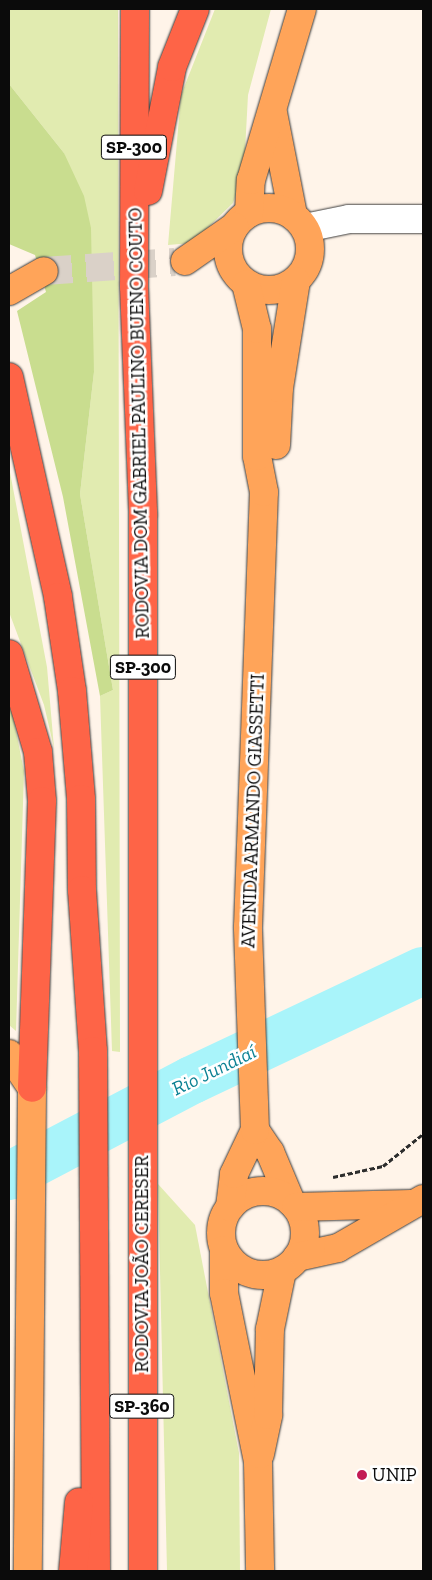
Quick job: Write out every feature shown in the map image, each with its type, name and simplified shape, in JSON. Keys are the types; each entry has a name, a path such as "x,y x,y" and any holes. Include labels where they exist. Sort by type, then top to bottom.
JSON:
{"highway":[{"name":"RODOVIA DOM GABRIEL PAULINO BUENO COUTO","path":"135,9 134,286 143,514 143,1048"},
{"path":"134,286 158,128 172,67 195,9"},
{"name":"SP-360","path":"9,378 58,597 72,692 93,1051 91,1245 96,1571"},
{"path":"9,654 28,712 38,752 42,801 32,1088"},
{"name":"RODOVIA JOÃO CERESER","path":"143,1048 143,1571"},
{"path":"73,1571 92,1371"}],"main road":[{"path":"240,277 228,248 242,220 251,180 273,112 283,61 302,9"},
{"path":"273,112 299,221 310,245 309,262 296,281 272,290 240,277 180,262 242,220 264,208 299,221"},
{"path":"9,273 44,271 9,291"},
{"name":"AVENIDA ARMANDO GIASSETTI","path":"230,1207 234,1174 255,1124 248,927 264,492 257,456 257,329 240,277"},
{"name":"AVENIDA ARMANDO GIASSETTI","path":"264,492 275,454 279,388 296,281"},
{"path":"9,1054 32,1088 28,1571"},
{"path":"255,1124 270,1152 304,1228 289,1264 270,1329 268,1415 258,1462"},
{"path":"260,1571 258,1462 224,1292 222,1220 230,1207 252,1192 266,1191 293,1204 419,1199"},
{"path":"224,1250 242,1270 262,1275 338,1248 379,1229 419,1199"}],"street":[{"path":"299,221 423,219"}],"path":[{"path":"326,1180 383,1166 423,1134"}],"green space":[{"path":"9,9 118,9 120,1052 112,1051 100,696 113,690 80,494 94,372 64,153 9,84"},
{"path":"215,9 271,9 248,95 244,170 233,203 192,243 168,245 181,95"},
{"path":"9,84 64,153 84,196 91,228 94,372 80,494 113,690 100,696 63,497 17,311 46,292 35,255 9,244"},
{"path":"9,467 47,667 54,748 44,705 9,612"},
{"path":"9,697 24,771 16,1031 9,1025"},
{"path":"158,1184 195,1225 239,1453 240,1571 167,1571"}],"waterway":[{"name":"Rio Jundiaí","path":"9,1176 192,1080 423,971"}],"tunnel":[{"path":"44,271 175,262"}],"place":[{"name":"UNIP","path":"362,1475"}]}
